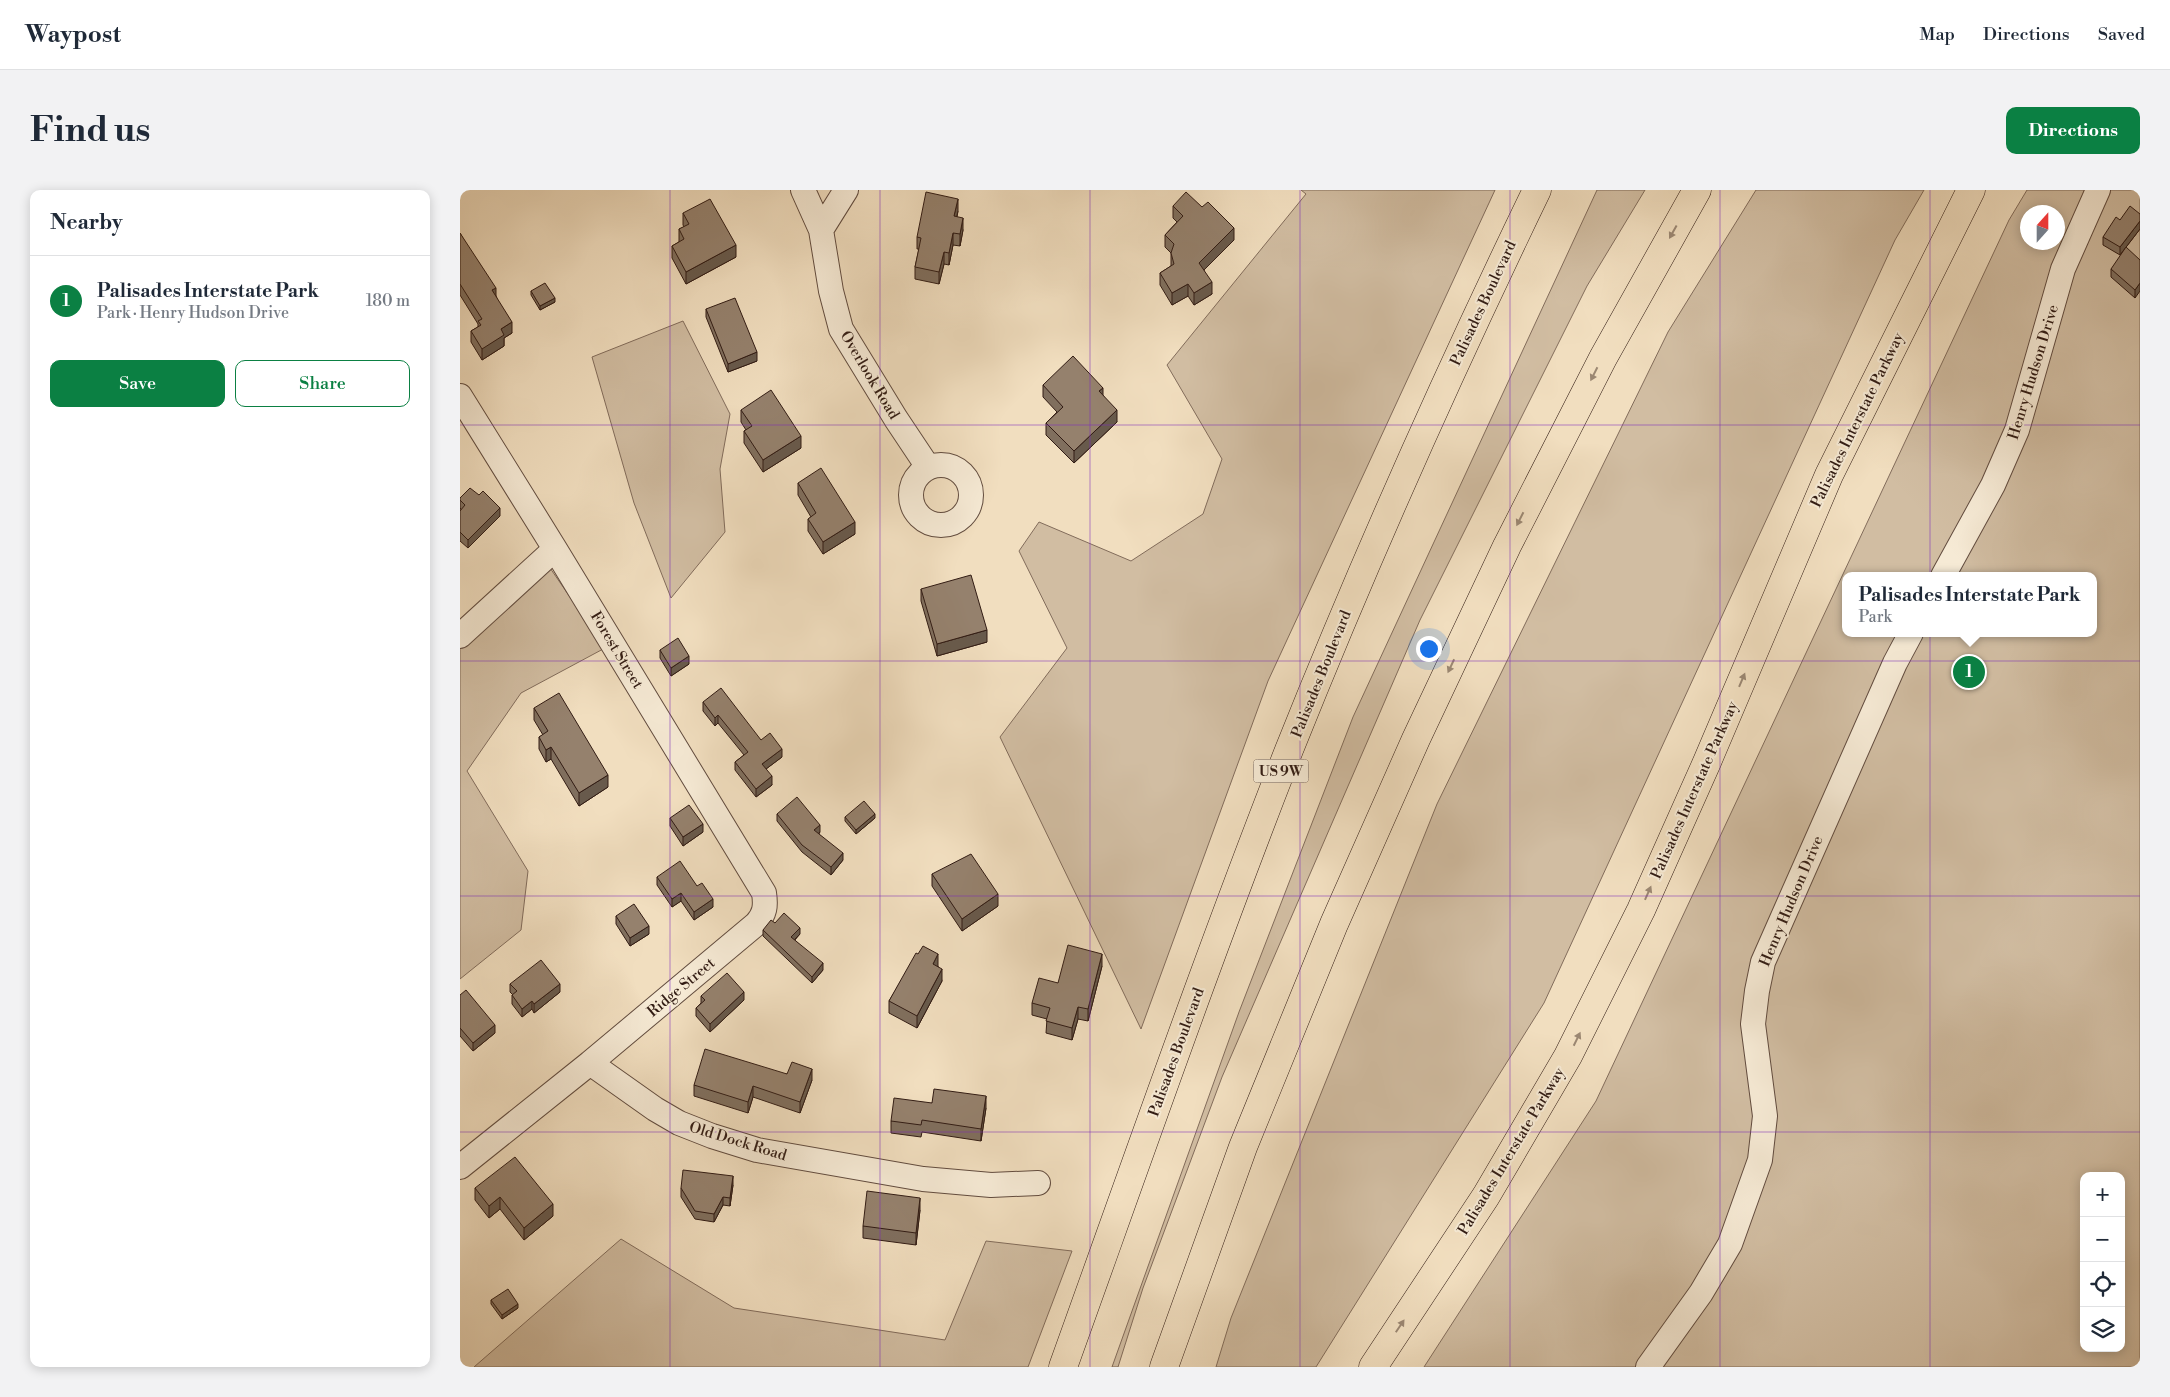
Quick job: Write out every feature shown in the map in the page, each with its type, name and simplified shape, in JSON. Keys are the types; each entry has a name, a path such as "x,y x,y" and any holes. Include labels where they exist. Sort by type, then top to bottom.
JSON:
{"main road":[{"name":"Palisades Boulevard","path":"1063,1367 1192,1005 1290,748 1394,498 1442,390 1537,190"},
{"path":"1164,1367 1243,1147 1334,924 1412,748 1507,546 1594,375 1697,190"},
{"name":"Palisades Interstate Parkway","path":"1373,1367 1486,1196 1572,1048 1641,910 1707,762 1829,475 1971,190"}],"street":[{"name":"Overlook Road","path":"803,190 821,230 830,291 841,329 928,467"},
{"path":"821,230 846,190"},
{"name":"Henry Hudson Drive","path":"1945,572 1993,485 2017,430 2063,269 2098,190"},
{"name":"Forest Street","path":"460,396 764,893 766,907"},
{"path":"460,636 555,549"},
{"name":"Henry Hudson Drive","path":"1648,1367 1701,1293 1725,1252 1746,1201 1760,1160 1765,1116 1753,1024 1763,962 1891,671 1909,637"},
{"name":"Ridge Street","path":"590,1063 756,924 761,919 766,907"},
{"path":"460,1167 590,1063"},
{"name":"Old Dock Road","path":"590,1063 655,1109 679,1123 756,1150 923,1179 991,1185 1038,1183"}],"shaded area":[{"path":"1301,190 1495,190 1268,681 1141,1029 1000,737 1067,648 1019,551 1039,522 1131,561 1203,514 1222,459 1167,365 1306,194"},
{"path":"1597,190 1645,190 1587,286 1420,620 1222,1077 1143,1288 1118,1367 1112,1367 1239,1012 1353,717"},
{"path":"1756,190 1924,190 1895,240 1544,1003 1316,1367 1216,1367 1231,1318 1437,804 1668,332"},
{"path":"2027,190 2140,190 2140,1367 1424,1367 1596,1101 1842,576 1842,637 2097,637 2097,572 1844,572 2009,220"},
{"path":"683,321 730,414 720,469 725,532 671,598 634,503 592,357"},
{"path":"548,565 605,648 521,693 467,771 528,871 521,930 460,979 460,641"},
{"path":"621,1239 734,1308 945,1340 986,1241 1072,1251 1028,1367 474,1367"}],"building":[{"path":"926,192 958,199 954,216 963,218 960,234 953,233 949,253 944,252 939,272 915,267 921,238 917,237"},
{"path":"1186,192 1202,207 1208,202 1234,228 1199,263 1212,282 1194,293 1188,284 1172,293 1160,273 1174,264 1171,253 1174,244 1165,235 1183,216 1173,206"},
{"path":"710,199 736,245 686,272 672,246 684,239 679,229 689,224 683,213"},
{"path":"2130,206 2140,214 2140,221 2120,247 2103,237 2116,217 2120,220"},
{"path":"460,233 496,288 492,290 512,322 501,329 504,335 482,349 471,331 481,325 478,321 482,319 460,284"},
{"path":"2126,247 2140,260 2140,283 2135,290 2111,269"},
{"path":"545,283 555,298 540,306 531,291"},
{"path":"735,298 757,352 728,364 706,309"},
{"path":"1073,356 1103,388 1099,391 1117,410 1074,451 1046,423 1063,407 1043,385"},
{"path":"771,390 801,436 763,460 744,431 752,426 741,410"},
{"path":"821,468 855,522 823,542 808,519 816,513 798,483"},
{"path":"470,488 479,495 483,491 500,508 468,540 460,532 460,511 465,505 460,498"},
{"path":"971,575 987,630 937,644 921,589"},
{"path":"678,638 689,656 671,668 660,650"},
{"path":"721,688 761,740 770,733 782,749 762,764 772,776 756,789 735,762 748,752 718,715 715,718 703,702"},
{"path":"559,693 608,775 579,793 551,747 546,750 539,737 548,731 534,708"},
{"path":"797,797 820,825 814,830 843,853 831,867 802,845 777,814"},
{"path":"864,801 875,814 856,830 845,817"},
{"path":"689,805 703,824 683,837 670,818"},
{"path":"971,854 998,894 962,919 932,874"},
{"path":"680,861 697,886 702,883 713,899 694,912 681,893 672,899 657,877"},
{"path":"634,904 649,926 630,938 616,916"},
{"path":"784,913 800,928 791,937 823,963 812,977 763,930 771,920 775,923"},
{"path":"1068,945 1102,954 1088,1009 1078,1007 1072,1028 1046,1021 1050,1008 1032,1003 1039,978 1058,983"},
{"path":"923,946 938,954 933,964 942,969 917,1016 889,1001 916,953 918,954"},
{"path":"541,960 560,984 534,1004 532,1001 522,1009 512,995 517,991 510,984"},
{"path":"727,973 744,992 710,1024 696,1008 705,1000 701,996"},
{"path":"466,990 495,1025 473,1043 460,1028 460,995"},
{"path":"705,1049 787,1074 792,1062 812,1069 800,1102 753,1086 748,1102 694,1085"},
{"path":"934,1089 986,1096 981,1129 922,1120 921,1125 891,1121 894,1098 932,1103"},
{"path":"515,1157 553,1204 524,1228 500,1197 489,1206 475,1188"},
{"path":"683,1170 733,1176 730,1198 723,1197 714,1214 695,1211 681,1188"},
{"path":"867,1191 920,1198 916,1233 863,1226"},
{"path":"508,1289 518,1304 502,1315 491,1300"}],"place":[{"name":"Palisades Interstate Park","path":"1969,672"}]}
